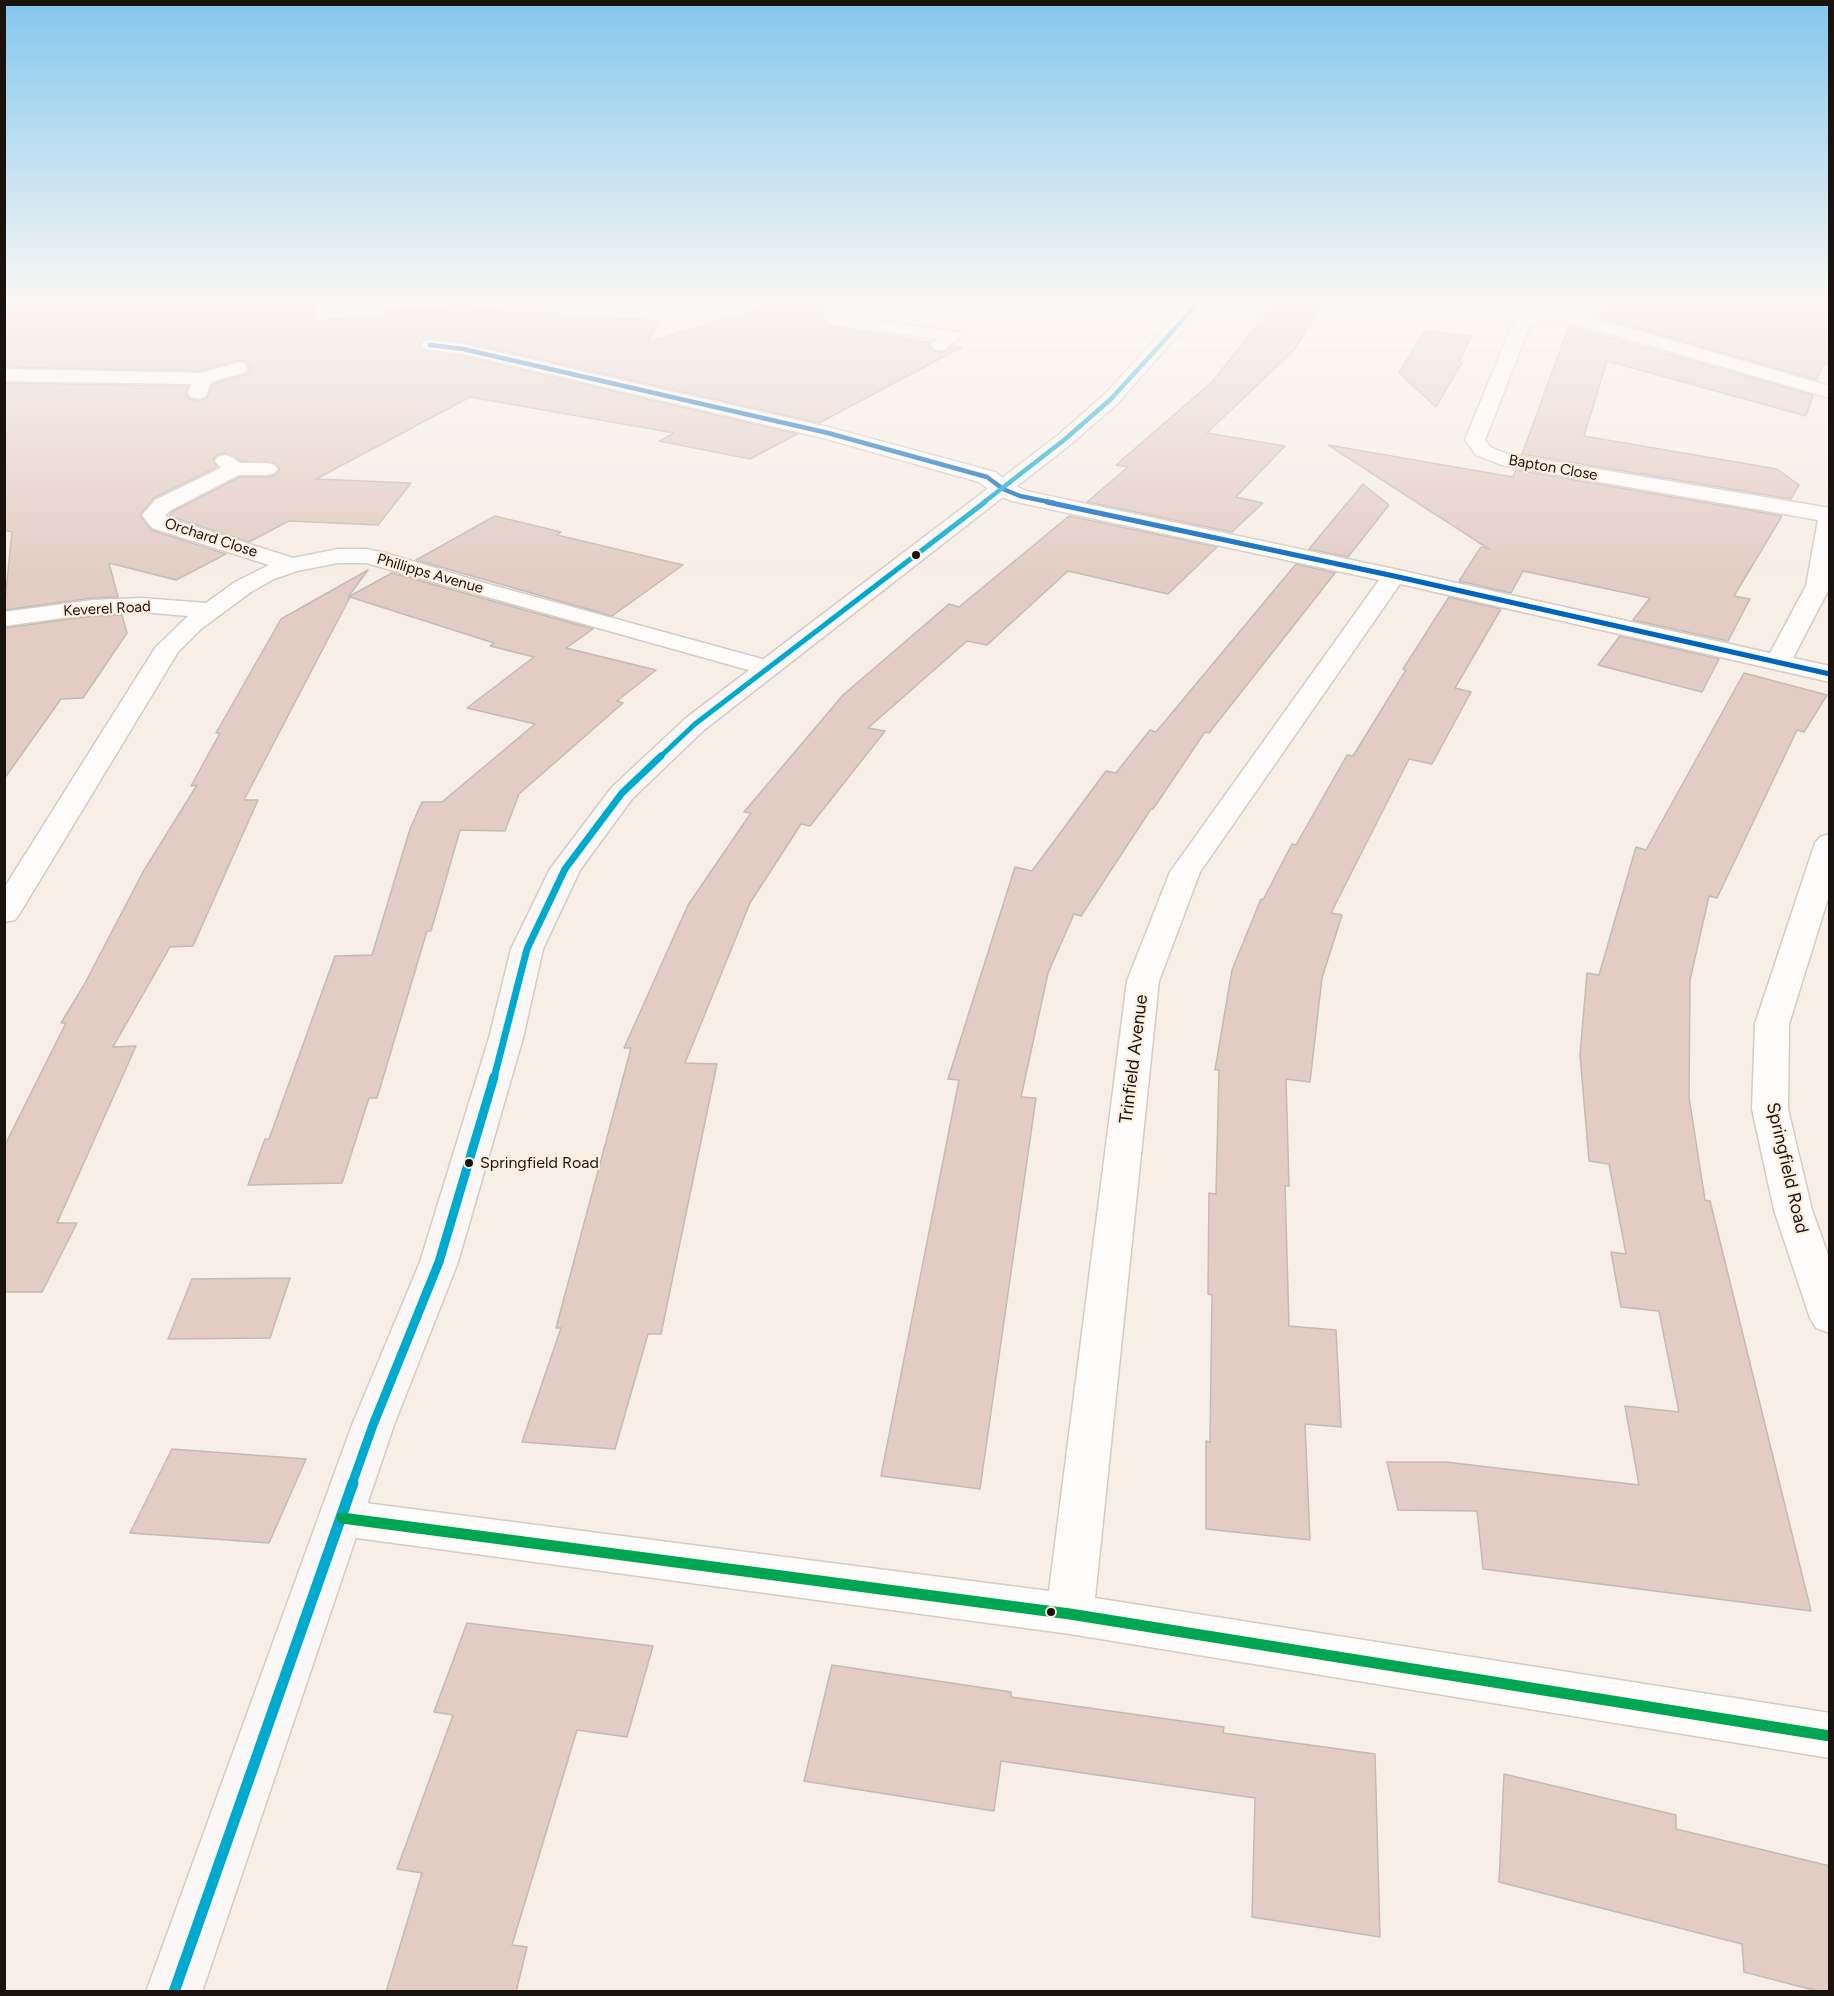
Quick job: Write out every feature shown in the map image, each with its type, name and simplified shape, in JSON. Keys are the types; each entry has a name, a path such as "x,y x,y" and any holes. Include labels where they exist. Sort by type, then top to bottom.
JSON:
{"street":[{"path":"659,394 828,433 987,477 1002,489 1020,496 1394,576 1830,674"},
{"path":"174,1992 373,1425 439,1262 506,1038 527,949 565,869 622,793 695,724 1065,440 1115,394"},
{"name":"Bapton Close","path":"1493,394 1475,440 1483,451 1502,459 1830,516 1818,586 1778,662"},
{"name":"Orchard Close","path":"267,469 230,465 163,505 153,515 160,523 292,564"},
{"name":"Phillipps Avenue","path":"4,913 168,648 210,610 243,586 292,564 338,556 366,556 385,560 480,589 768,668"},
{"name":"Trinfield Avenue","path":"1070,1614 1143,981 1185,872 1394,576"},
{"name":"Keverel Road","path":"4,619 93,607 142,605 210,610"},
{"name":"Springfield Road","path":"1830,843 1772,1024 1770,1109 1793,1210 1830,1318"},
{"path":"342,1518 1070,1614 1830,1736"}],"building":[{"path":"4,394 186,394 190,399 199,401 207,398 209,394 626,394 797,434 750,459 659,441 674,433 470,397 316,479 411,483 378,525 289,521 249,542 169,516 172,512 240,477 268,477 276,475 280,469 275,463 241,461 224,453 217,455 213,460 217,467 154,498 140,515 151,530 226,554 176,580 109,563 118,597 93,598 4,610 12,532 4,530"},
{"path":"693,394 873,394 819,423"},
{"path":"1198,394 1248,394 1207,433 1285,446 1236,497 1263,503 1232,532 1087,502 1128,467 1116,465"},
{"path":"1422,394 1443,394 1436,407"},
{"path":"1544,394 1597,394 1584,436 1777,469 1799,485 1791,499 1522,454"},
{"path":"1727,394 1813,395 1806,416"},
{"path":"1328,445 1513,477 1516,470 1782,516 1734,596 1750,599 1728,641 1633,620 1650,598 1523,571 1511,593 1459,581 1481,547 1489,549"},
{"path":"1363,484 1389,505 1348,557 1309,549"},
{"path":"495,516 561,532 557,535 683,565 612,616 416,560"},
{"path":"1069,516 1217,547 1168,594 1068,571 987,645 967,641 868,728 885,731 810,826 801,824 750,903 685,1063 717,1064 661,1334 648,1334 615,1449 522,1442 561,1328 556,1328 631,1048 624,1048 688,905 751,813 744,812 843,695 949,604 959,607"},
{"path":"1296,564 1335,573 1209,733 1205,732 1081,916 1074,914 1048,973 1021,1097 1036,1098 980,1489 881,1476 959,1080 948,1079 1015,867 1032,871 1106,771 1116,773 1150,730 1156,732"},
{"path":"368,570 348,597 392,573 593,629 566,648 656,670 617,701 623,703 519,794 505,831 460,830 431,931 427,931 377,1098 369,1098 342,1183 248,1185 265,1139 269,1139 335,956 372,955 410,829 422,802 442,802 535,724 467,708 534,657 490,646 494,643 350,597 244,800 258,800 193,946 170,947 113,1047 136,1046 57,1223 77,1223 42,1292 4,1292 4,1147 66,1023 61,1023 84,985 143,872 197,785 191,786 220,733 216,733 281,619"},
{"path":"1449,597 1501,609 1455,688 1471,692 1432,764 1409,759 1331,913 1342,915 1322,978 1310,1082 1286,1079 1289,1186 1285,1186 1289,1326 1336,1330 1341,1427 1305,1424 1310,1540 1206,1529 1206,1441 1210,1442 1212,1295 1208,1294 1209,1193 1216,1194 1219,1070 1215,1070 1232,970 1261,899 1263,900 1292,844 1296,845 1347,755 1353,756 1406,670 1403,669"},
{"path":"122,615 127,633 83,698 61,699 4,779 4,628 93,616"},
{"path":"1620,636 1719,659 1702,692 1598,665"},
{"path":"1744,673 1827,695 1804,732 1797,730 1717,898 1709,896 1690,980 1689,1097 1705,1200 1710,1201 1811,1611 1483,1569 1477,1511 1398,1510 1387,1462 1446,1462 1639,1485 1625,1406 1679,1412 1659,1311 1621,1307 1611,1252 1626,1254 1609,1164 1589,1161 1580,1055 1587,973 1599,975 1636,847 1646,850"},
{"path":"290,1278 270,1338 168,1339 192,1279"},
{"path":"172,1449 306,1459 269,1543 130,1533"},
{"path":"467,1623 653,1646 627,1737 577,1730 512,1945 527,1947 516,1992 386,1992 422,1873 397,1869 453,1715 434,1712"},
{"path":"832,1665 1011,1692 1011,1697 1224,1727 1223,1733 1375,1754 1380,1937 1252,1917 1255,1798 1001,1761 994,1811 804,1781"},
{"path":"1504,1774 1676,1815 1676,1829 1830,1866 1830,1992 1821,1992 1744,1972 1742,1944 1499,1882"}],"transit line":[{"path":"659,394 828,433 987,477 1003,489 1020,496 1394,576 1830,674"},
{"path":"174,1992 373,1425 439,1262 506,1038 527,949 565,869 622,793 695,724 1064,440 1115,394"},
{"path":"342,1518 1070,1614 1830,1736"}],"place":[{"name":"Springfield Road","path":"469,1163"}]}
